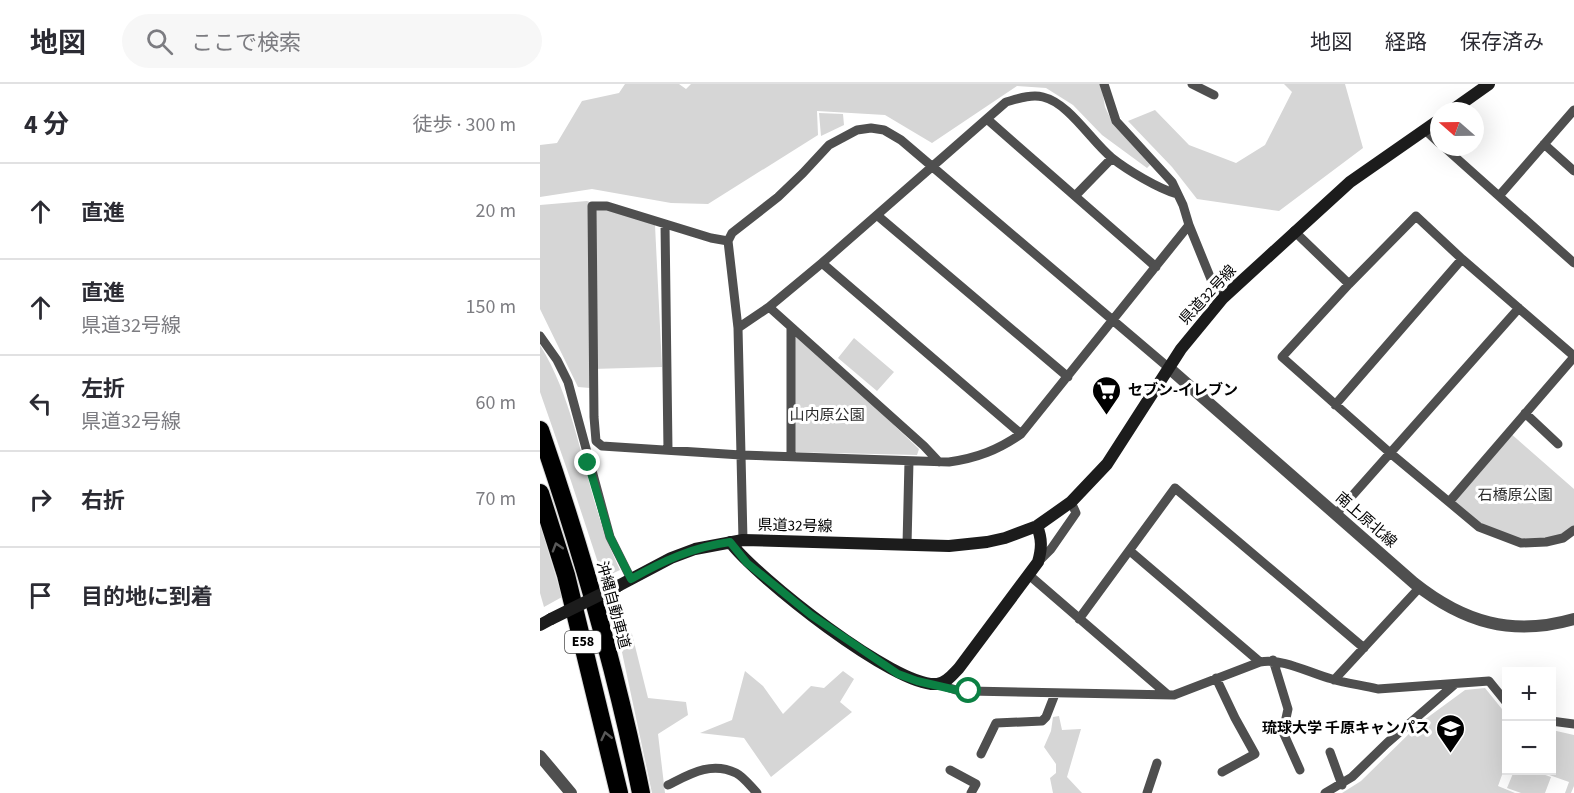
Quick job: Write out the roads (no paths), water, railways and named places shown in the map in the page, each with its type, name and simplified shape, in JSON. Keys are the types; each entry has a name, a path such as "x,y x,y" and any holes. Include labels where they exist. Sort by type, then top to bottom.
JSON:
{"highway":[{"name":"沖縄自動車道","path":"540,430 586,572 611,663 641,793"},
{"name":"E58","path":"540,493 566,575 619,793"}],"main road":[{"path":"1464,102 1489,84"},
{"name":"県道32号線","path":"543,622 679,555 695,549 730,542 743,540 949,546 1005,538 1037,526 1071,502 1107,464 1198,325 1223,298 1350,182 1430,126"},
{"path":"730,542 747,563 811,615 845,639 898,674 917,681 937,684 946,681 959,668 1038,562 1042,550 1037,526"}],"street":[{"path":"1104,84 1116,121 1172,182 1184,205 1189,225 1215,289 1223,298"},
{"path":"1192,84 1214,95"},
{"path":"738,328 769,307 878,216 931,166 1006,102 1042,97 1059,105 1112,158 1165,191 1177,194"},
{"path":"1499,196 1574,110"},
{"path":"987,119 1156,267"},
{"path":"743,540 738,328 728,241 732,233 778,196 829,145 857,130 871,128 884,130 901,140 1169,368"},
{"path":"1425,130 1430,135"},
{"path":"1544,144 1574,171"},
{"path":"1454,156 1574,263"},
{"path":"1075,196 1112,158"},
{"path":"728,241 711,238 607,206 592,206 594,417 596,441 602,446 741,455 939,462 971,459 1000,449 1021,434 1189,225"},
{"path":"878,216 1068,378"},
{"path":"1449,502 1574,356 1416,216 1282,357 1389,453 1479,527 1521,543 1546,542 1563,538 1574,531"},
{"path":"665,224 668,450"},
{"path":"1294,231 1349,284"},
{"path":"1335,405 1462,259"},
{"path":"822,263 1021,434"},
{"path":"769,307 939,462"},
{"path":"1336,514 1519,308"},
{"path":"791,327 791,456"},
{"path":"540,336 568,382 588,463 610,537 631,579"},
{"name":"南上原北線","path":"1169,368 1420,587 1451,609 1506,626 1535,627 1574,620"},
{"path":"1525,413 1558,444"},
{"path":"577,418 594,417"},
{"path":"907,545 909,461"},
{"path":"1079,619 1175,488 1364,648"},
{"path":"1038,562 1051,549 1076,513 1071,502"},
{"path":"1130,551 1260,662"},
{"path":"1029,575 1168,695"},
{"path":"1334,680 1420,587"},
{"path":"937,684 956,690 1174,695 1260,662 1273,660 1334,680 1378,689 1489,681 1502,697"},
{"path":"1273,660 1288,709 1283,732 1300,770"},
{"path":"1216,678 1255,754 1221,772"},
{"path":"1325,793 1352,777 1455,684"},
{"path":"981,754 996,723 1042,721 1046,717 1055,694"},
{"path":"1556,722 1574,724"},
{"path":"1330,752 1342,785"},
{"path":"540,756 571,793"},
{"path":"1147,793 1157,763"},
{"path":"668,785 701,769 717,768 738,773 758,793"},
{"path":"950,770 976,784 971,793"}],"place":[{"name":"セブン-イレブン","path":"1107,416"},
{"name":"琉球大学 千原キャンパス","path":"1451,754"}],"park label":[{"name":"山内原公園","path":"827,415"},
{"name":"石橋原公園","path":"1515,495"}]}
